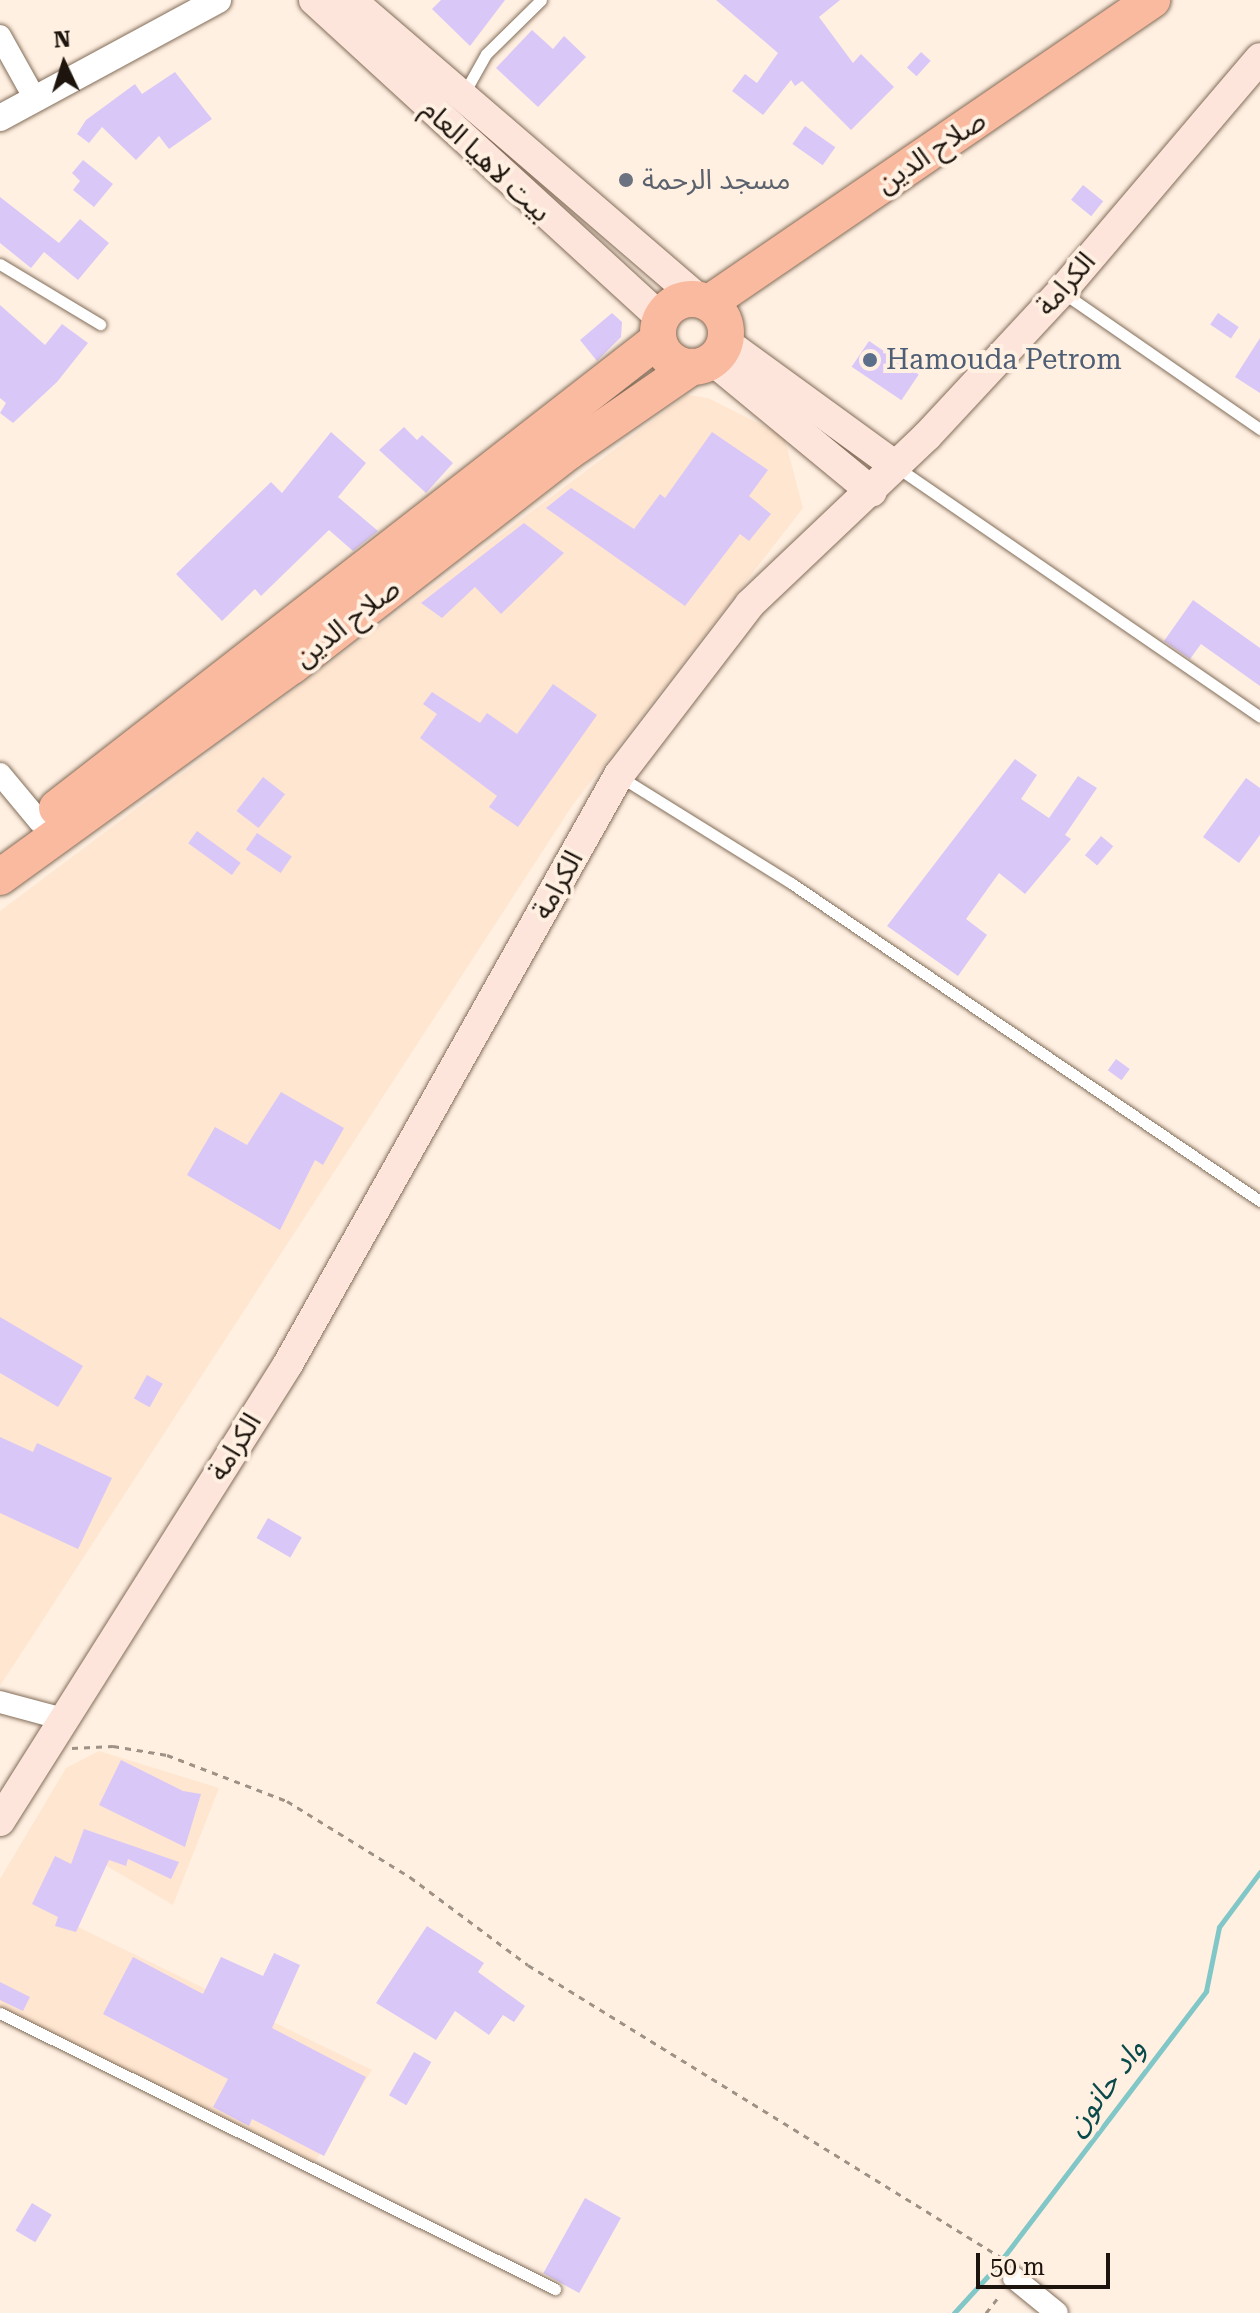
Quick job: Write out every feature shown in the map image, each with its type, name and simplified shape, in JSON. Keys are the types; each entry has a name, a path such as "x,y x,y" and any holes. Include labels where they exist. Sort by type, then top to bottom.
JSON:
{"highway":[{"name":"صلاح الدين","path":"704,301 1152,0"},
{"path":"704,301 724,320 709,356 670,359 660,329 676,302 704,301"},
{"name":"صلاح الدين","path":"0,849 40,822 660,329"},
{"name":"صلاح الدين","path":"0,877 292,666 568,452 709,356"}],"main road":[{"name":"بيت لاهيا العام","path":"314,0 660,329"},
{"path":"351,0 460,99 704,301"},
{"name":"الكرامة","path":"0,1821 288,1364 619,775 750,604 872,492 894,465 927,436 1061,292 1260,58"},
{"path":"709,356 847,432 894,465"},
{"path":"709,356 872,492"},
{"path":"847,432 884,441 927,436"},
{"path":"827,457 839,499 835,526"}],"street":[{"path":"0,118 218,0"},
{"path":"0,36 35,99"},
{"path":"0,774 40,822"},
{"path":"0,1702 63,1719"},
{"path":"1014,2278 1057,2313"}],"lane":[{"path":"460,99 486,54 541,0"},
{"path":"0,264 100,324"},
{"path":"1061,292 1260,429"},
{"path":"894,465 1260,717"},
{"path":"619,775 791,883 1260,1201"},
{"path":"0,2013 555,2289"}],"path":[{"path":"44,1750 113,1746 167,1755 287,1801 410,1877 528,1965 1005,2255 1014,2278 986,2313"}],"shaded area":[{"path":"687,395 708,398 784,436 803,508 572,806 0,1686 0,911"},
{"path":"99,1751 219,1788 173,1905 105,1865 72,1924 372,2070 315,2162 0,2009 0,1879 66,1768"}],"building":[{"path":"441,0 505,0 470,46 432,9"},
{"path":"716,0 840,0 819,17 853,63 861,54 894,87 851,130 802,81 795,86 791,80 763,115 732,91 745,74 757,83 778,53"},
{"path":"532,30 553,49 564,36 586,57 538,107 496,68"},
{"path":"921,52 931,61 917,76 907,68"},
{"path":"175,72 212,119 169,149 159,136 136,160 102,127 89,143 77,134 86,120 135,84 142,94"},
{"path":"805,126 835,147 823,165 792,144"},
{"path":"83,160 113,184 94,207 73,190 80,181 72,173"},
{"path":"1083,185 1103,201 1091,216 1071,200"},
{"path":"0,197 59,243 80,219 109,243 78,280 44,252 31,268 0,243"},
{"path":"0,305 45,345 62,324 88,343 57,382 13,423 0,413 6,403 0,398"},
{"path":"612,313 622,322 621,337 597,361 580,340"},
{"path":"1218,313 1239,327 1231,339 1210,325"},
{"path":"1260,338 1260,393 1235,377"},
{"path":"869,341 919,375 901,400 852,367"},
{"path":"404,427 417,440 422,435 453,463 426,493 379,450"},
{"path":"331,432 366,463 338,497 378,531 353,551 329,530 261,596 255,589 222,621 176,574 271,482 282,493"},
{"path":"712,432 768,470 749,496 771,514 749,541 740,534 685,606 546,508 571,488 634,529 660,494 665,498"},
{"path":"524,523 564,553 501,614 475,587 442,618 421,603"},
{"path":"1193,600 1260,648 1260,686 1201,644 1190,659 1164,641"},
{"path":"553,684 597,715 518,827 489,807 497,796 420,738 437,714 423,704 432,692 480,723 487,713 517,734"},
{"path":"1015,759 1037,775 1021,799 1049,818 1078,776 1097,788 1065,835 1071,839 1025,894 999,873 966,919 987,935 958,976 887,926"},
{"path":"263,777 285,794 259,828 237,811"},
{"path":"1246,778 1260,788 1260,835 1239,863 1203,837"},
{"path":"197,831 241,863 232,875 188,843"},
{"path":"257,833 292,856 281,873 246,850"},
{"path":"1101,836 1113,846 1097,865 1085,855"},
{"path":"1116,1059 1130,1069 1122,1080 1108,1070"},
{"path":"281,1092 344,1128 323,1165 315,1160 280,1230 187,1175 215,1127 247,1145"},
{"path":"0,1317 83,1366 58,1407 0,1373"},
{"path":"147,1375 163,1384 150,1407 134,1399"},
{"path":"0,1437 33,1452 37,1443 112,1478 78,1549 0,1513"},
{"path":"268,1518 302,1538 290,1557 256,1538"},
{"path":"121,1760 183,1791 201,1794 185,1847 99,1805"},
{"path":"84,1829 179,1862 171,1879 128,1859 126,1866 109,1860 76,1932 55,1926 58,1917 32,1904 55,1856 71,1864"},
{"path":"427,1926 484,1963 478,1972 525,2006 514,2022 503,2015 489,2035 455,2011 436,2040 376,2003"},
{"path":"274,1953 300,1965 272,2028 366,2077 324,2156 252,2119 249,2126 213,2107 228,2079 103,2014 133,1957 203,1994 221,1957 263,1976"},
{"path":"0,1982 30,1997 23,2011 0,2000"},
{"path":"414,2052 431,2062 406,2105 389,2095"},
{"path":"585,2198 621,2218 579,2293 543,2273"},
{"path":"32,2203 52,2215 35,2242 16,2230"}],"waterway":[{"name":"واد حانون","path":"954,2313 996,2267 1206,1991 1219,1927 1260,1872"}],"place":[{"name":"مسجد الرحمة","path":"626,180"},
{"name":"Hamouda Petrom","path":"870,360"}]}
